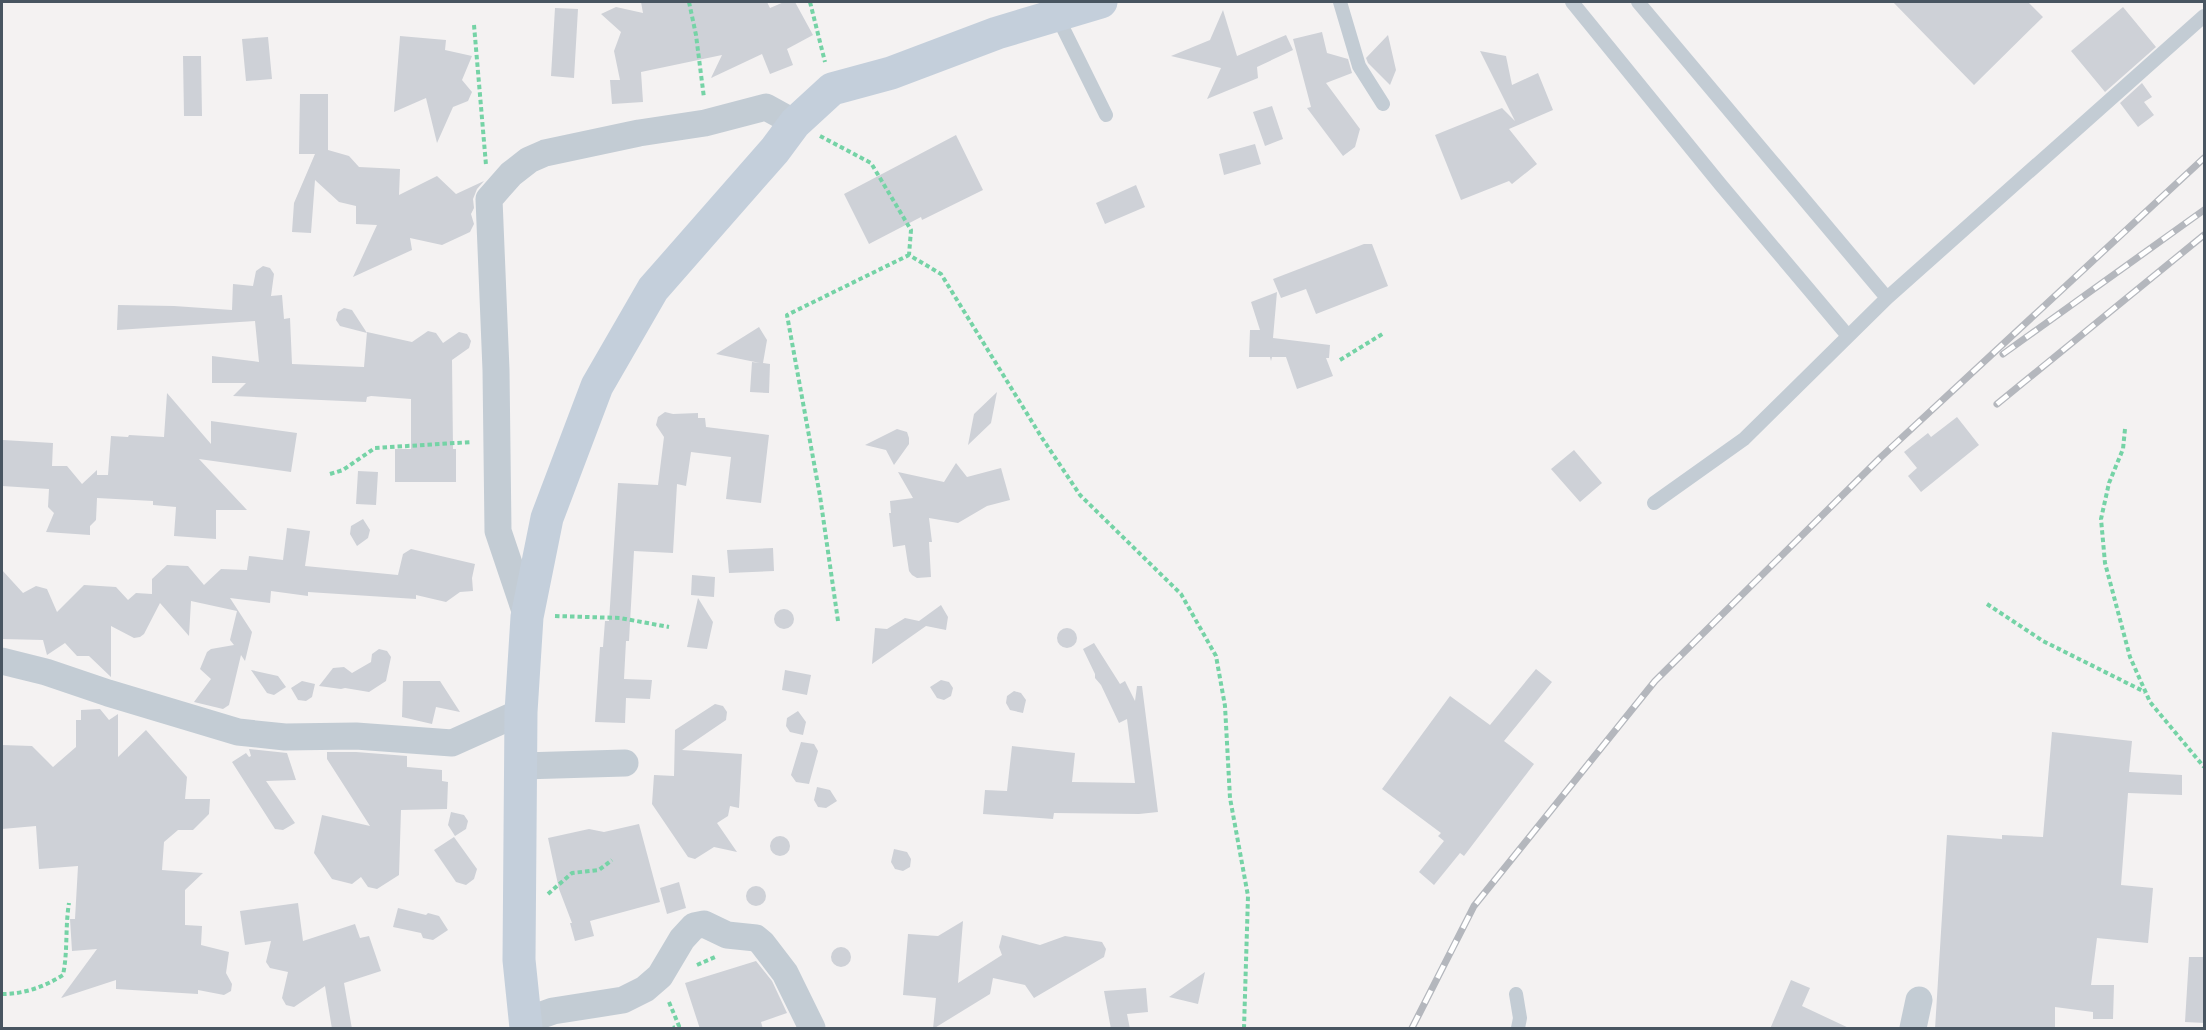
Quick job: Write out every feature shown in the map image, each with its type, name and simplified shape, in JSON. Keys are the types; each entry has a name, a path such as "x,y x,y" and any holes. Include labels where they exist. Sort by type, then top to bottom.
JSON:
{"street":[{"path":"812,1029 785,973 762,943 756,938 727,935 704,924 694,926 677,945 668,966 660,976 638,993 623,1000 553,1011 525,1025 519,960 521,712 527,617 546,519 597,386 653,289 775,150 795,123 832,89 891,73 997,33 1101,2"},
{"path":"527,617 498,531 489,199 511,174 529,160 545,153 639,133 705,123 766,107 795,123"},
{"path":"2,661 46,672 238,732 285,737 356,736 452,743 521,712"},
{"path":"522,766 625,763"},
{"path":"1913,1029 1918,1000"}],"lane":[{"path":"1340,2 1359,66 1383,104"},
{"path":"1572,2 1720,184 1848,336"},
{"path":"1638,2 1887,298"},
{"path":"1654,503 1744,440 1887,298 2205,16"},
{"path":"1042,20 1062,26 1106,115"},
{"path":"1516,993 1520,1018 1518,1029"}],"path":[{"path":"689,2 703,82 705,123"},
{"path":"810,2 832,89"},
{"path":"474,25 489,199"},
{"path":"795,123 872,163 911,230 909,255"},
{"path":"838,621 820,496 787,315 909,255"},
{"path":"909,255 941,274 1042,438 1080,495 1181,594 1216,656 1225,706 1230,798 1248,896 1244,1029"},
{"path":"1340,360 1384,333"},
{"path":"2125,429 2122,449 2109,483 2101,519 2104,563 2130,657 2145,692 2150,702 2205,767"},
{"path":"330,474 343,470 375,448 497,441"},
{"path":"1987,604 2043,641 2145,692"},
{"path":"527,617 567,615 620,618 669,627"},
{"path":"545,897 572,873 599,870 612,860"},
{"path":"2,994 13,994 47,986 63,975 67,954 66,923 69,903"},
{"path":"695,965 721,956"},
{"path":"668,1000 679,1027 673,1029"}],"building":[{"path":"641,2 767,2 770,8 784,2 795,2 813,35 787,49 793,65 770,74 762,54 711,78 722,55 641,72 643,102 612,104 610,80 620,80 614,51 621,32 601,14 616,7 643,13"},
{"path":"1893,2 2028,2 2043,17 1974,85"},
{"path":"2123,7 2156,47 2105,92 2071,51"},
{"path":"555,8 578,9 574,78 551,76"},
{"path":"1223,10 1237,56 1286,35 1293,50 1257,67 1258,78 1207,99 1221,68 1171,56 1210,40"},
{"path":"1322,32 1327,53 1348,59 1352,73 1326,83 1360,129 1355,147 1343,156 1307,108 1311,107 1293,39"},
{"path":"1388,35 1396,70 1390,85 1368,63 1366,58"},
{"path":"400,36 446,40 445,50 472,56 462,80 472,92 468,101 453,107 437,143 426,98 394,112"},
{"path":"268,37 272,79 246,81 242,39"},
{"path":"1480,51 1506,56 1512,85 1538,73 1553,110 1509,129 1537,164 1512,184 1509,181 1461,200 1435,135 1502,108 1515,121"},
{"path":"183,56 201,56 202,116 184,116"},
{"path":"2142,83 2152,97 2144,102 2154,115 2138,127 2120,103"},
{"path":"300,94 328,94 328,150 349,156 359,167 400,169 399,195 437,176 456,194 484,181 477,189 473,199 474,208 471,214 474,224 470,232 442,245 410,238 412,250 353,277 377,225 356,224 356,206 339,202 315,180 311,233 292,232 294,203 315,154 299,154"},
{"path":"1272,106 1283,139 1265,146 1253,112"},
{"path":"956,135 983,190 922,220 921,217 869,244 844,194"},
{"path":"1255,144 1261,164 1224,175 1219,154"},
{"path":"1136,185 1145,207 1105,224 1096,203"},
{"path":"1364,244 1372,244 1388,286 1316,314 1306,289 1281,298 1273,279"},
{"path":"263,266 270,268 274,274 271,296 282,295 284,319 290,318 292,364 364,367 367,332 412,342 428,331 436,333 443,343 459,332 467,334 471,341 469,348 452,360 453,449 456,449 456,482 395,482 395,449 411,449 411,399 371,396 367,397 366,402 233,396 246,383 212,383 212,356 259,362 255,321 117,330 118,305 232,310 233,284 253,286 256,271"},
{"path":"1277,292 1273,338 1330,345 1329,358 1326,358 1333,376 1297,389 1286,357 1272,357 1271,361 1270,357 1249,357 1250,330 1260,330 1251,302"},
{"path":"344,308 352,310 367,333 340,326 336,320 338,312"},
{"path":"759,327 767,340 763,363 770,364 769,393 750,392 752,362 760,363 716,354"},
{"path":"997,392 991,423 968,445 974,414"},
{"path":"167,393 211,444 211,421 297,433 291,472 199,459 247,510 216,510 216,539 174,536 176,507 153,505 153,501 97,498 96,520 90,526 90,535 46,532 54,513 48,507 49,489 2,486 3,440 53,443 52,466 67,466 82,484 97,470 97,475 108,475 111,436 164,437"},
{"path":"665,412 698,413 698,418 705,418 706,427 769,435 761,503 726,499 731,457 691,452 686,486 677,484 673,553 634,551 629,641 626,641 624,679 652,680 650,699 626,698 625,723 595,722 600,647 603,647 605,621 609,621 618,483 658,485 664,437 656,425 658,417"},
{"path":"1957,417 1979,445 1921,492 1908,476 1917,468 1904,452 1928,433 1931,437"},
{"path":"897,429 907,432 909,444 894,465 886,450 865,445"},
{"path":"1574,450 1602,483 1580,502 1551,469"},
{"path":"956,463 967,477 1001,468 1010,500 987,506 958,523 929,518 932,542 929,542 931,577 917,578 909,571 905,545 893,547 890,501 913,498 898,472 944,482"},
{"path":"358,471 378,472 376,505 356,504"},
{"path":"363,519 370,530 368,538 357,546 350,534 351,526"},
{"path":"287,528 310,531 305,566 398,575 403,554 411,549 475,564 472,578 473,591 460,592 446,602 416,595 416,599 308,592 308,596 271,591 270,603 230,598 252,632 245,661 241,655 229,705 223,709 194,702 211,679 200,669 207,652 211,649 234,645 230,640 237,611 191,601 189,636 160,603 144,634 140,637 134,638 111,626 111,677 89,656 77,656 65,643 47,655 43,640 2,639 2,570 23,593 36,586 47,589 57,612 84,585 116,587 128,600 136,593 152,594 152,579 167,565 188,566 204,585 221,569 247,570 249,556 283,560"},
{"path":"773,548 774,571 729,573 727,550"},
{"path":"692,575 715,577 714,597 691,595"},
{"path":"698,598 713,622 707,649 687,647"},
{"path":"941,605 948,617 946,630 926,626 872,664 875,628 887,629 905,618 919,621"},
{"path":"784,609 791,612 794,619 791,626 784,629 777,626 774,619 777,612"},
{"path":"1067,628 1074,631 1077,638 1074,645 1067,648 1060,645 1057,638 1060,631"},
{"path":"1094,643 1120,684 1125,681 1135,701 1137,686 1142,686 1158,812 1139,814 1054,813 1053,819 983,814 985,790 1007,791 1012,746 1075,753 1072,782 1135,783 1127,719 1119,723 1101,685 1095,678 1083,649"},
{"path":"379,649 387,651 391,657 386,681 369,692 319,686 333,668 344,667 352,673 371,662 372,654"},
{"path":"1536,669 1552,682 1504,741 1534,764 1464,856 1460,853 1434,885 1419,872 1444,841 1438,836 1441,833 1382,789 1450,696 1490,725"},
{"path":"251,670 278,676 286,687 274,695 267,693"},
{"path":"785,670 811,675 807,695 782,690"},
{"path":"941,680 949,682 953,688 951,696 944,700 937,698 930,687"},
{"path":"302,681 315,684 312,697 306,701 298,700 291,688"},
{"path":"403,681 440,681 460,712 436,707 432,724 402,717"},
{"path":"1014,691 1021,693 1026,700 1023,713 1010,710 1006,703 1007,696"},
{"path":"715,704 723,706 727,712 726,720 682,750 742,754 739,808 730,806 728,816 717,823 737,852 714,847 695,859 688,857 652,804 654,775 674,776 675,730"},
{"path":"100,709 109,720 118,714 118,757 146,730 187,777 185,799 210,799 209,814 193,830 178,830 164,842 162,870 203,873 185,890 185,925 202,926 201,945 229,952 226,973 232,984 231,991 224,995 198,990 198,994 116,989 116,980 61,998 97,949 72,951 70,919 75,919 78,866 39,869 36,826 2,829 2,745 32,746 53,767 76,747 76,720 81,720 81,710"},
{"path":"798,711 806,722 803,735 790,732 786,726 787,718"},
{"path":"2052,732 2132,741 2129,772 2182,775 2182,795 2128,793 2121,885 2153,888 2148,943 2097,938 2091,985 2114,985 2113,1019 2093,1019 2093,1012 2055,1007 2055,1029 1935,1029 1947,835 2002,839 2002,835 2043,837"},
{"path":"801,742 814,744 818,751 809,784 796,782 791,775"},
{"path":"249,749 287,753 296,780 266,781 295,823 283,830 275,829 232,762 246,753 249,757 251,756"},
{"path":"327,752 407,756 407,767 442,770 442,781 448,782 447,809 401,810 399,875 377,889 368,887 361,877 352,884 332,879 314,853 322,815 370,826 327,759"},
{"path":"817,787 830,790 837,801 826,808 818,807 814,800"},
{"path":"451,812 464,815 468,821 466,829 455,836 448,825"},
{"path":"639,824 660,902 590,921 594,936 575,941 570,923 572,923 559,889 548,838 589,829 604,832"},
{"path":"780,836 787,839 790,846 787,853 780,856 773,853 770,846 773,839"},
{"path":"454,837 477,869 474,879 466,885 456,882 434,850"},
{"path":"894,849 907,852 911,859 910,867 903,871 895,869 891,862"},
{"path":"679,882 686,908 667,914 660,888"},
{"path":"756,886 763,889 766,896 763,903 756,906 749,903 746,896 749,889"},
{"path":"298,903 303,941 355,924 360,938 369,936 381,971 344,983 352,1029 332,1029 325,986 294,1007 286,1005 282,998 288,972 270,968 266,962 271,941 245,945 240,911"},
{"path":"398,908 439,916 448,930 433,940 423,938 421,933 393,927"},
{"path":"963,921 958,983 1002,955 999,947 1002,935 1040,945 1065,936 1102,942 1106,949 1104,957 1034,998 1025,985 993,978 990,994 933,1029 936,998 903,995 908,934 938,936"},
{"path":"841,947 848,950 851,957 848,964 841,967 834,964 831,957 834,950"},
{"path":"2189,957 2205,957 2205,1023 2185,1022"},
{"path":"756,961 772,981 787,1013 761,1022 763,1029 700,1029 685,983"},
{"path":"1205,972 1198,1004 1169,997"},
{"path":"1791,980 1810,988 1802,1006 1851,1029 1770,1029"},
{"path":"1146,988 1148,1012 1127,1014 1130,1029 1111,1029 1104,991"}],"railway":[{"path":"1412,1028 1474,906 1655,681 1881,457 2204,158"},
{"path":"2003,354 2204,210"},
{"path":"1997,404 2204,235"}]}
